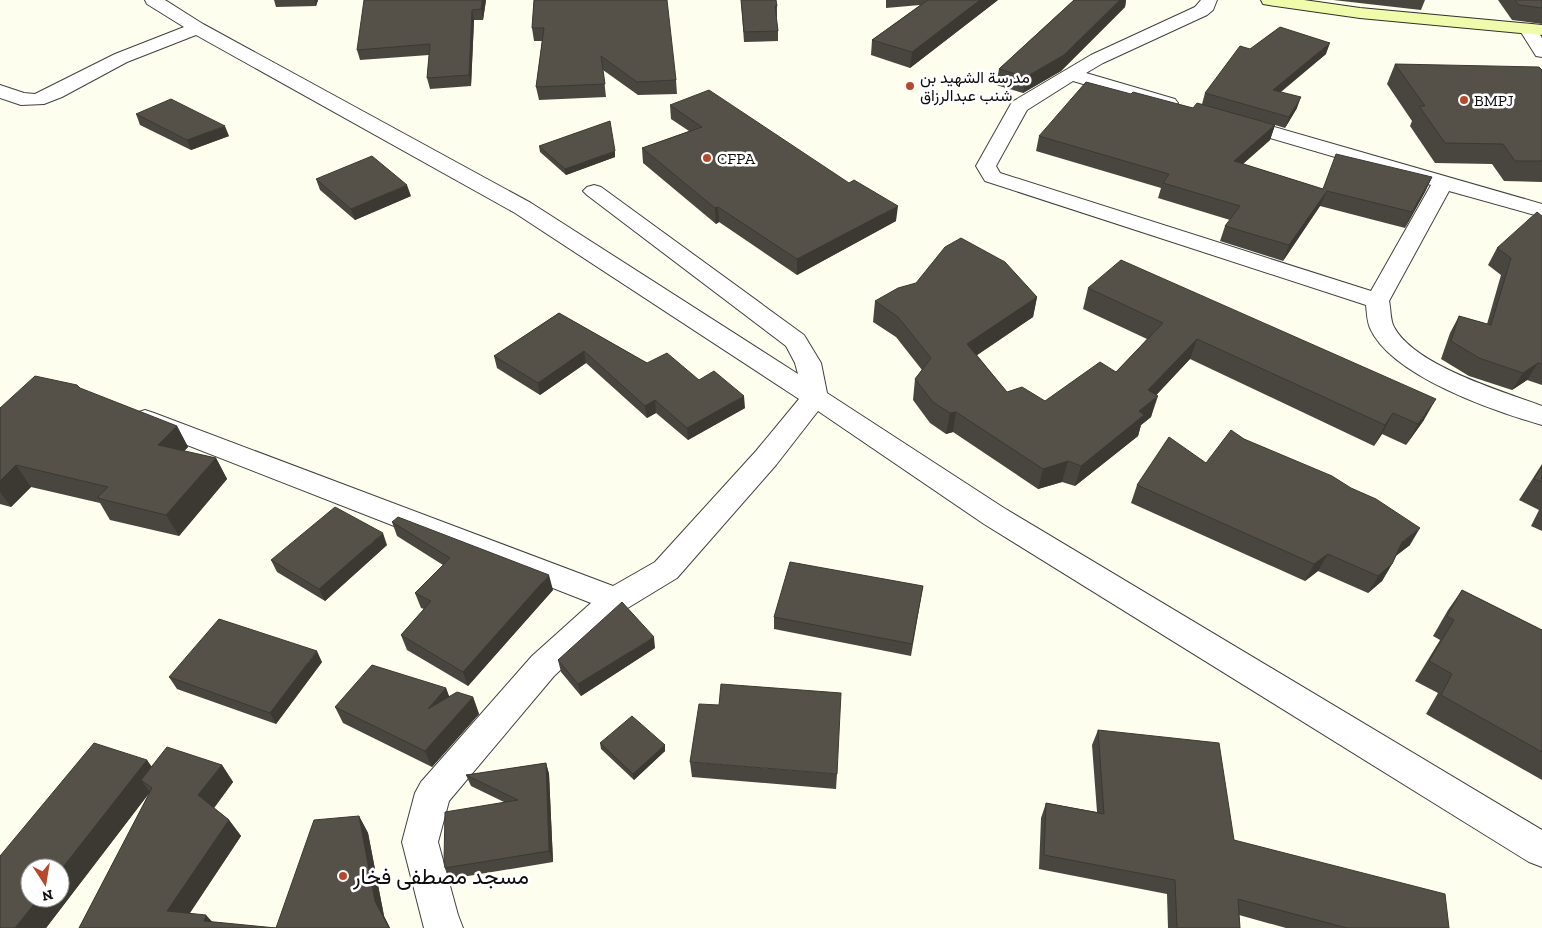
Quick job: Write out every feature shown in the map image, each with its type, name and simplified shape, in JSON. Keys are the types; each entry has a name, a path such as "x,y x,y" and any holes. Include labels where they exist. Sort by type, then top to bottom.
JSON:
{"main road":[{"path":"1269,0 1370,14 1535,30"}],"street":[{"path":"153,0 197,28 522,208 815,397 994,516 1542,850"},
{"path":"1209,0 1207,6 1201,10 1098,59 1019,106 986,166 992,177 1376,301"},
{"path":"0,91 21,98 37,100 55,93 121,58 197,28"},
{"path":"1535,30 1542,52"},
{"path":"1071,75 1185,108"},
{"path":"1214,116 1542,211"},
{"path":"1443,182 1376,301 1383,330 1395,344 1419,364 1444,378 1542,416"},
{"path":"594,191 795,341 808,363 815,397"},
{"path":"444,928 440,920 420,842 433,793 544,666 615,600 666,570 766,458 815,397"},
{"path":"120,409 615,600"}],"building":[{"path":"364,0 482,0 481,9 472,10 469,75 427,78 430,44 357,50"},
{"path":"534,0 667,0 676,80 637,82 601,56 605,84 536,87 544,28 532,28"},
{"path":"741,0 776,0 778,31 744,32"},
{"path":"928,0 980,0 912,52 872,40"},
{"path":"1074,0 1120,0 1064,55 1026,77 999,69"},
{"path":"1515,0 1542,0 1542,8 1519,5"},
{"path":"1280,27 1330,43 1273,90 1301,97 1289,117 1205,93 1240,46 1250,49"},
{"path":"1395,64 1539,67 1542,70 1542,161 1515,161 1503,144 1445,143 1419,106 1425,106"},
{"path":"1086,82 1193,108 1197,103 1275,125 1234,161 1323,189 1336,154 1432,177 1412,212 1327,191 1289,245 1225,226 1240,206 1163,183 1169,174 1039,136"},
{"path":"709,90 849,183 854,180 898,206 797,259 718,207 715,208 642,148 702,127 670,105"},
{"path":"171,99 225,126 187,140 136,114"},
{"path":"610,121 615,151 565,169 539,146"},
{"path":"372,156 407,185 351,209 316,179"},
{"path":"1537,212 1542,216 1542,364 1538,363 1523,373 1479,358 1451,341 1459,316 1491,325 1511,258 1497,248"},
{"path":"961,238 1005,262 1037,297 967,344 1007,392 1022,387 1045,401 1100,362 1116,372 1163,323 1088,288 1121,260 1436,399 1418,424 1393,413 1385,425 1197,339 1148,390 1158,396 1139,411 1144,415 1081,466 1068,461 1043,469 956,412 950,413 933,402 915,379 931,358 898,317 875,301 898,288 916,283 945,247"},
{"path":"559,313 647,363 667,353 699,380 714,371 744,396 687,428 655,400 645,406 584,351 538,383 494,356"},
{"path":"35,376 77,385 80,388 177,426 158,445 216,458 166,515 97,498 108,487 16,465 0,481 0,408"},
{"path":"1231,430 1244,439 1332,476 1351,488 1376,499 1420,528 1402,542 1392,564 1378,576 1328,554 1314,564 1137,485 1169,437 1206,463"},
{"path":"1542,466 1542,482 1534,479"},
{"path":"335,507 383,533 319,589 271,560"},
{"path":"398,517 549,575 463,672 401,635 431,601 415,593 450,558 392,522"},
{"path":"790,562 923,586 912,644 774,617"},
{"path":"1462,590 1542,630 1542,752 1441,695 1452,674 1429,661 1454,620 1447,616"},
{"path":"622,602 654,637 578,684 558,660"},
{"path":"219,619 317,651 270,713 169,677"},
{"path":"372,665 446,688 428,709 457,692 473,697 425,751 335,707"},
{"path":"721,684 841,693 837,774 690,762 699,704 719,705"},
{"path":"632,716 665,745 633,774 600,743"},
{"path":"1098,730 1219,743 1234,840 1445,894 1449,928 1347,928 1238,899 1240,928 1177,928 1175,880 1044,855 1046,803 1104,814"},
{"path":"94,743 147,760 70,858 20,858 20,908 31,908 15,928 0,928 0,856"},
{"path":"167,747 222,765 198,795 229,820 167,911 206,915 204,921 276,928 79,928 152,788 141,780"},
{"path":"546,763 549,851 445,868 445,812 518,800 466,775"},
{"name":"مسجد مصطفى فخار","path":"359,816 375,901 389,928 276,928 314,820"}],"place":[{"name":"مدرسة الشهيد بن شنب عبدالرزاق","path":"910,86"},
{"name":"BMPJ","path":"1464,100"},
{"name":"CFPA","path":"707,158"},
{"name":"مسجد مصطفى فخار","path":"343,876"}]}
